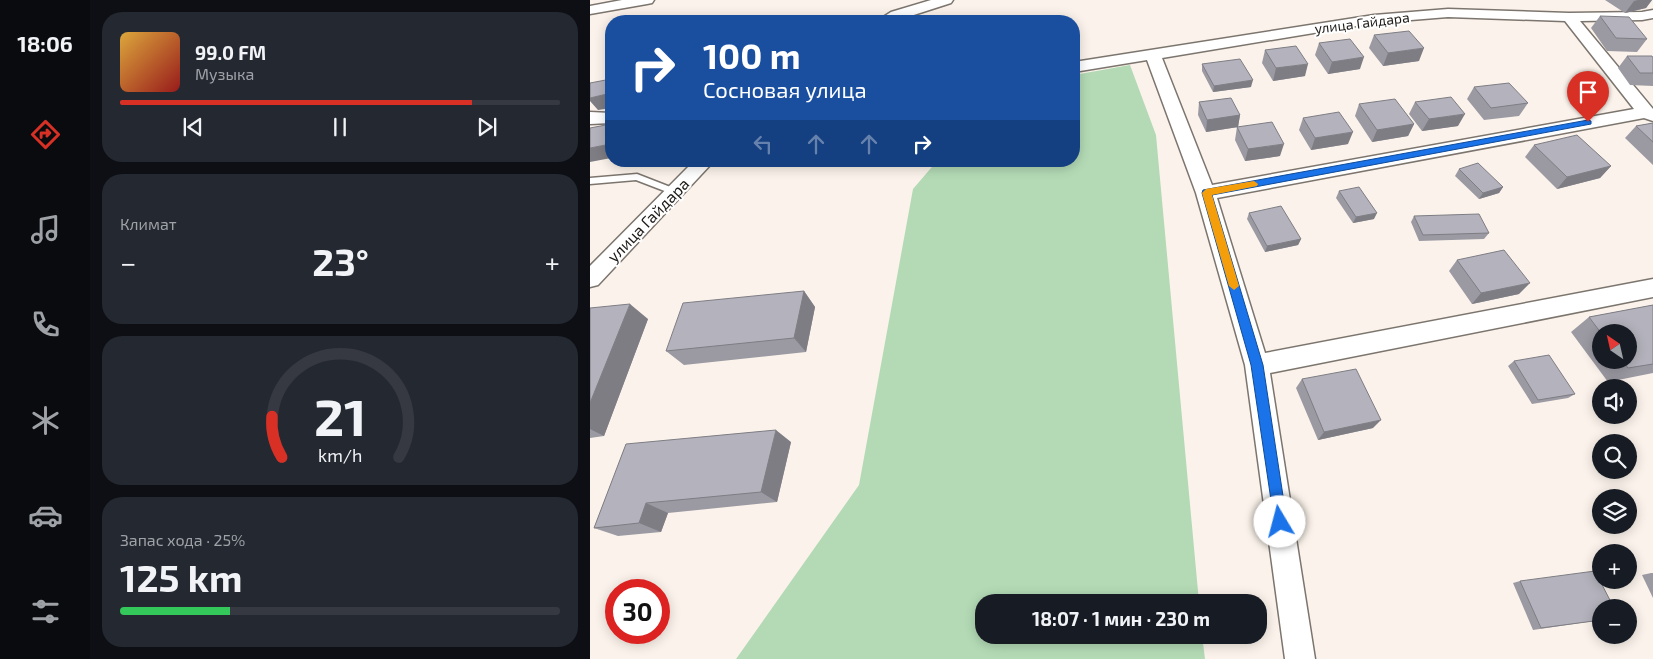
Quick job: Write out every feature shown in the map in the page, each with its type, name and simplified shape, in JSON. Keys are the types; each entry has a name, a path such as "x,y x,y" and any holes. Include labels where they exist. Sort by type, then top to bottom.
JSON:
{"street":[{"path":"590,10 647,0"},
{"path":"902,15 946,0"},
{"path":"1439,0 1448,13"},
{"path":"1573,0 1593,17"},
{"name":"улица Гайдара","path":"1080,66 1374,19 1448,13 1569,17 1653,14"},
{"path":"1206,193 1649,114 1569,17"},
{"path":"1153,55 1206,193 1257,365 1300,659"},
{"path":"590,118 605,118"},
{"name":"улица Гайдара","path":"590,279 699,167"},
{"path":"1257,365 1653,288"}],"lane":[{"path":"590,181 637,177 675,192"}],"green space":[{"path":"1130,65 1156,135 1198,594 975,594 975,644 1203,644 1205,659 736,659 859,485 913,189 932,167 1080,167 1080,74"}],"building":[{"path":"1600,16 1629,17 1647,39 1616,38"},
{"path":"1409,31 1424,48 1388,53 1374,35"},
{"path":"1350,39 1364,57 1332,62 1319,43"},
{"path":"1296,46 1308,64 1276,68 1265,50"},
{"path":"1627,56 1652,56 1653,73 1640,73"},
{"path":"1240,59 1253,80 1214,86 1202,64"},
{"path":"605,80 605,94 590,98 590,83"},
{"path":"1509,83 1528,103 1491,108 1474,87"},
{"path":"1451,97 1465,114 1429,119 1415,102"},
{"path":"1231,98 1240,115 1207,120 1199,102"},
{"path":"1395,99 1414,124 1377,130 1359,104"},
{"path":"1339,112 1353,132 1315,138 1303,118"},
{"path":"1272,122 1284,144 1248,149 1237,127"},
{"path":"1653,123 1653,142 1636,126"},
{"path":"605,125 605,145 590,148 590,128"},
{"path":"1577,135 1611,166 1567,177 1534,145"},
{"path":"1478,163 1503,187 1483,193 1459,169"},
{"path":"1359,187 1377,213 1356,217 1339,191"},
{"path":"1281,206 1301,239 1267,246 1249,213"},
{"path":"1479,214 1489,233 1423,235 1414,216"},
{"path":"1504,250 1530,283 1481,293 1457,260"},
{"path":"804,291 794,338 666,351 683,303"},
{"path":"630,304 590,403 590,308"},
{"path":"1653,305 1653,364 1638,366 1638,324 1594,324 1589,317"},
{"path":"1549,355 1575,394 1538,400 1514,361"},
{"path":"1356,369 1381,420 1324,432 1302,379"},
{"path":"776,430 761,492 646,503 639,523 594,528 626,444"},
{"path":"1592,571 1592,589 1604,589 1609,599 1592,599 1592,621 1541,628 1520,581"}],"slow traffic":[{"path":"1234,286 1206,193 1254,184"}],"route":[{"path":"1280,522 1257,365 1206,193 1588,122"}]}
